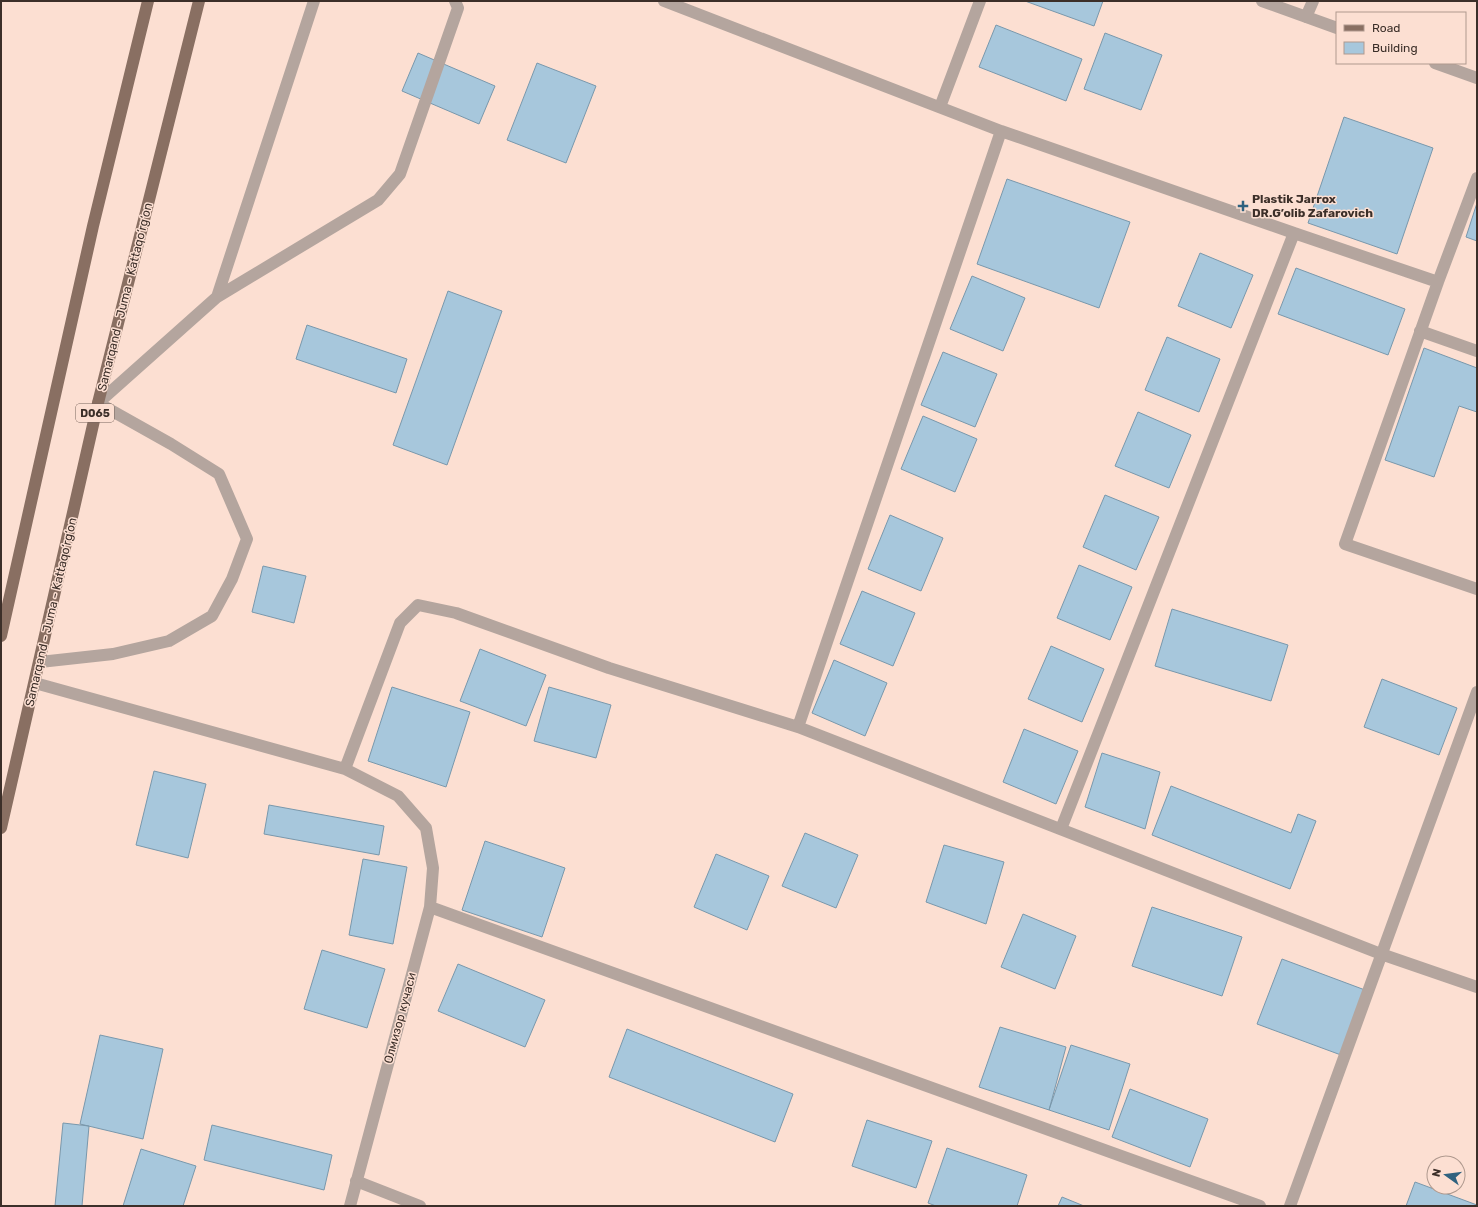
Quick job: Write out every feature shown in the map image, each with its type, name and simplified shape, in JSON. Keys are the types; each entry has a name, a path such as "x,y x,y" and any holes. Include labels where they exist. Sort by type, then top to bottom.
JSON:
{"main road":[{"path":"1,636 91,234 148,1"},
{"name":"Samarqand - Juma - Kattaqo‘rg‘on","path":"1,828 5,794 35,684 98,403 199,1"}],"street":[{"path":"217,296 314,1"},
{"path":"40,662 113,654 169,641 212,616 232,579 247,539 219,474 171,444 98,403 217,296 378,200 400,174 458,8 455,1"},
{"path":"664,1 1001,131 1438,282"},
{"path":"940,107 980,1"},
{"path":"1262,1 1336,28"},
{"path":"1306,17 1313,1"},
{"path":"1438,64 1477,78"},
{"path":"798,727 1001,131"},
{"path":"1477,178 1420,331 1345,544 1477,589"},
{"path":"1061,829 1294,233"},
{"path":"1420,331 1477,351"},
{"path":"35,684 345,769 400,623 418,605 456,613 609,668 798,727 1381,954 1477,987"},
{"path":"1290,1206 1477,692"},
{"name":"Олмизор кучаси","path":"345,769 398,796 426,828 433,868 430,907 350,1206"},
{"path":"430,907 1260,1206"},
{"path":"356,1181 420,1206"}],"building":[{"path":"1025,1 1103,1 1094,26"},
{"path":"996,25 1082,59 1066,101 979,67"},
{"path":"1105,33 1162,55 1141,110 1084,89"},
{"path":"418,53 495,86 479,124 402,91"},
{"path":"537,63 596,86 566,163 507,140"},
{"path":"1344,117 1433,148 1397,254 1308,223"},
{"path":"1007,179 1130,222 1099,308 977,264"},
{"path":"1477,203 1477,241 1466,237"},
{"path":"1200,253 1253,275 1231,328 1178,306"},
{"path":"1296,268 1405,309 1388,355 1278,314"},
{"path":"972,276 1025,298 1003,351 950,329"},
{"path":"448,291 502,311 447,465 393,445"},
{"path":"307,325 407,359 396,393 296,359"},
{"path":"1167,337 1220,359 1199,412 1145,390"},
{"path":"1424,348 1477,368 1477,412 1459,406 1434,477 1385,460"},
{"path":"943,352 997,374 975,427 921,405"},
{"path":"1138,412 1191,435 1169,488 1115,466"},
{"path":"923,416 977,439 955,492 901,469"},
{"path":"1105,495 1159,517 1136,570 1083,547"},
{"path":"890,515 943,538 921,591 868,569"},
{"path":"1079,565 1132,587 1110,640 1057,618"},
{"path":"263,566 306,576 294,623 252,612"},
{"path":"862,591 915,613 893,666 840,644"},
{"path":"1172,609 1288,645 1271,701 1155,666"},
{"path":"1051,646 1104,669 1082,722 1028,699"},
{"path":"480,649 546,675 526,726 460,701"},
{"path":"834,660 887,683 865,736 812,713"},
{"path":"1382,679 1457,708 1439,755 1364,727"},
{"path":"392,687 470,712 446,787 368,761"},
{"path":"549,687 611,705 596,758 534,741"},
{"path":"1024,729 1078,751 1056,804 1003,782"},
{"path":"1102,753 1160,772 1145,829 1085,807"},
{"path":"154,771 206,784 188,858 136,845"},
{"path":"1171,786 1291,833 1298,814 1316,821 1290,889 1152,835"},
{"path":"269,805 384,826 379,855 264,834"},
{"path":"805,833 858,855 836,908 782,886"},
{"path":"485,841 565,868 542,937 462,910"},
{"path":"944,845 1004,862 986,924 926,902"},
{"path":"716,854 769,876 747,930 694,907"},
{"path":"363,859 407,867 393,944 349,935"},
{"path":"1152,907 1242,937 1222,996 1132,966"},
{"path":"1023,914 1076,936 1055,989 1001,967"},
{"path":"322,950 385,969 367,1028 304,1009"},
{"path":"1282,959 1365,990 1341,1055 1257,1024"},
{"path":"458,964 545,1000 525,1047 438,1011"},
{"path":"1000,1027 1066,1047 1049,1110 979,1087"},
{"path":"627,1029 793,1094 775,1142 609,1077"},
{"path":"100,1035 163,1049 143,1139 80,1124"},
{"path":"1071,1045 1130,1064 1109,1130 1049,1110"},
{"path":"1130,1089 1208,1119 1190,1167 1112,1137"},
{"path":"867,1120 932,1141 916,1188 852,1166"},
{"path":"63,1123 89,1126 82,1206 55,1206"},
{"path":"212,1125 332,1155 324,1190 204,1160"},
{"path":"947,1148 1027,1175 1017,1206 936,1206 928,1203"},
{"path":"141,1149 196,1166 183,1206 123,1206"},
{"path":"1415,1182 1426,1186 1426,1195 1450,1195 1477,1205 1477,1206 1406,1206"},
{"path":"1062,1197 1084,1206 1058,1206"}],"place":[{"name":"Plastik Jarrox DR.G’olib Zafarovich","path":"1243,206"}]}
